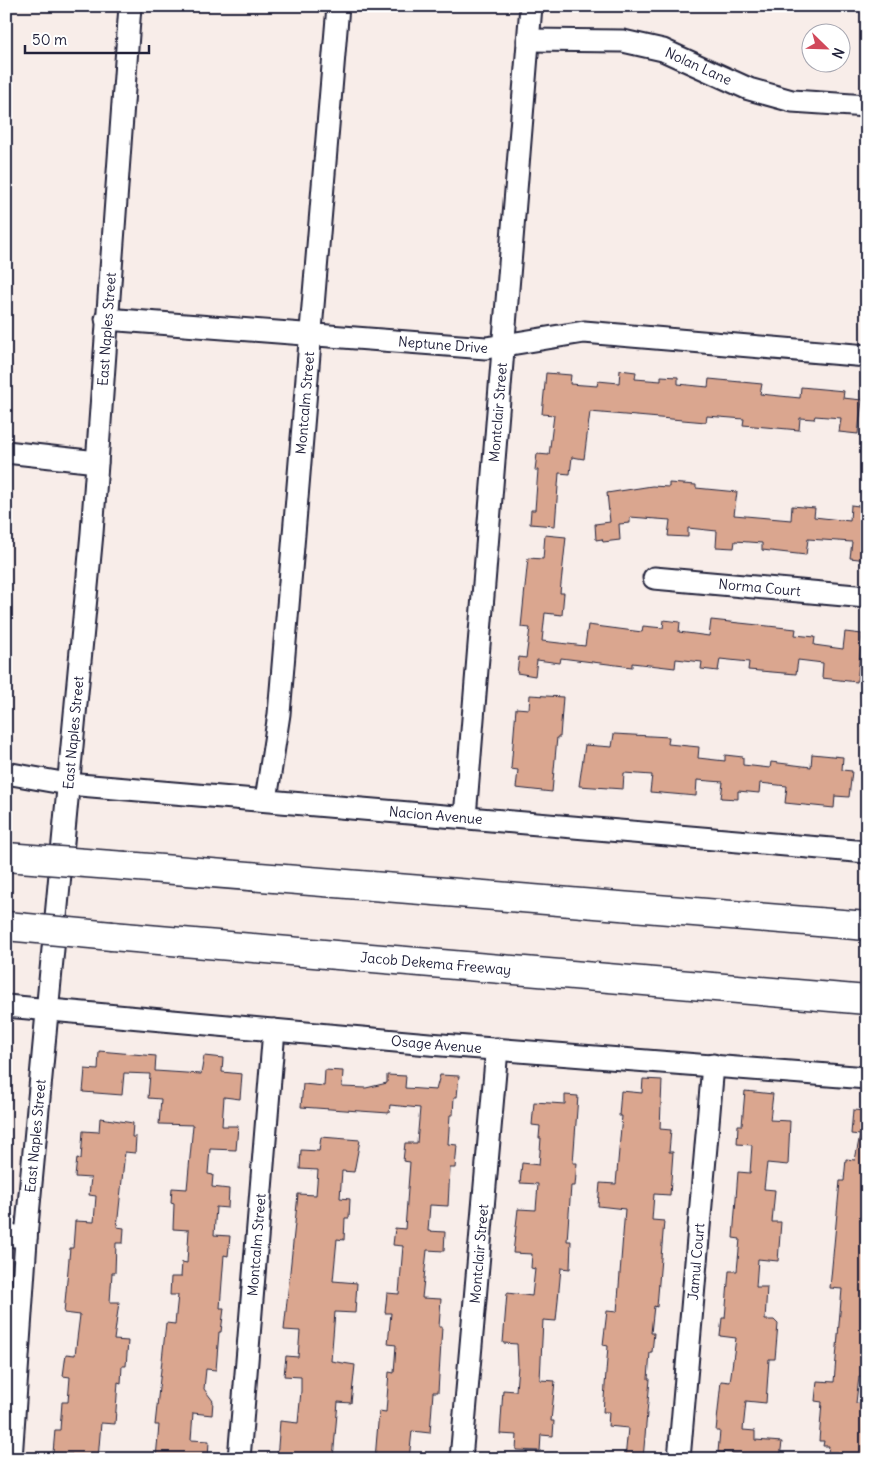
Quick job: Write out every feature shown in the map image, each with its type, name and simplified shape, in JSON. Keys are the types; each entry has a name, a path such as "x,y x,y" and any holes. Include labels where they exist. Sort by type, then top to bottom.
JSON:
{"highway":[{"path":"6,857 867,926"},
{"name":"Jacob Dekema Freeway","path":"6,926 867,1000"}],"street":[{"name":"East Naples Street","path":"9,1456 16,1236 47,1011 79,687 130,6"},
{"name":"Montcalm Street","path":"266,800 278,714 338,6"},
{"name":"Montclair Street","path":"465,817 532,6"},
{"name":"Nolan Lane","path":"528,40 623,41 663,50 749,89 792,100 867,106"},
{"name":"Neptune Drive","path":"106,319 486,348 504,346 533,338 584,332 867,356"},
{"path":"6,452 97,462"},
{"name":"Norma Court","path":"654,578 867,597"},
{"name":"Nacion Avenue","path":"6,773 68,784 867,852"},
{"name":"Osage Avenue","path":"6,1006 497,1049 867,1078"},
{"name":"Montcalm Street","path":"239,1459 274,1030"},
{"name":"Montclair Street","path":"461,1459 497,1049"},
{"name":"Jamul Court","path":"679,1459 713,1065"}],"building":[{"path":"620,370 636,372 635,379 661,381 661,376 678,377 678,384 708,387 709,379 762,384 760,394 800,398 801,387 844,391 843,398 862,400 858,434 839,432 841,418 815,416 814,419 800,418 799,430 743,425 744,419 707,416 706,422 590,412 584,459 572,457 570,474 559,473 555,526 530,524 531,510 535,510 538,470 535,470 537,454 549,455 554,415 542,414 546,373 571,375 570,384 597,386 598,381 619,383"},
{"path":"669,483 696,485 696,488 737,492 734,515 791,520 792,506 815,508 814,517 850,521 851,505 867,507 867,560 850,558 852,542 808,539 806,555 762,550 762,543 735,541 734,548 716,547 717,531 688,528 688,537 668,536 670,520 630,517 630,523 619,524 620,540 603,542 602,539 596,540 595,524 610,522 607,493 652,486 669,487"},
{"path":"545,535 566,537 560,593 564,593 562,615 545,613 542,641 585,646 588,625 642,632 643,626 663,628 664,620 680,622 679,632 709,636 711,620 796,629 795,635 815,637 814,645 843,649 845,632 862,634 857,682 822,678 823,663 798,660 796,674 748,670 749,662 720,659 718,671 701,669 702,662 676,659 675,668 632,663 632,667 561,658 560,663 537,660 535,676 517,673 519,657 526,658 530,628 521,627 528,558 543,559"},
{"path":"530,695 563,697 560,737 557,737 552,792 516,788 518,770 511,769 516,708 529,709"},
{"path":"614,734 669,737 668,744 699,747 698,758 725,761 725,755 743,757 743,765 770,768 771,762 811,767 812,754 843,757 842,770 852,771 849,797 835,796 834,808 785,803 787,786 760,783 759,793 738,791 738,799 721,798 723,782 697,780 696,796 650,792 652,775 624,773 623,789 579,786 585,745 612,747"},
{"path":"99,1051 156,1056 155,1071 201,1074 204,1056 223,1058 222,1072 242,1074 240,1099 224,1097 222,1126 238,1126 236,1150 210,1149 208,1174 213,1175 212,1187 229,1189 228,1208 216,1207 214,1235 230,1236 228,1256 224,1255 220,1308 224,1308 221,1332 219,1332 216,1370 206,1369 204,1389 213,1401 212,1415 193,1413 191,1440 209,1441 208,1459 156,1458 159,1425 155,1425 166,1323 175,1324 178,1295 170,1295 171,1277 181,1277 182,1262 187,1263 189,1230 173,1229 174,1204 171,1203 172,1188 187,1189 193,1125 159,1124 161,1099 148,1098 150,1074 124,1073 122,1095 83,1092 85,1069 98,1070"},
{"path":"325,1070 343,1071 342,1087 366,1088 387,1083 387,1075 406,1076 405,1088 436,1090 440,1075 459,1076 457,1097 454,1097 453,1115 450,1115 448,1144 457,1145 455,1168 450,1168 448,1206 430,1205 428,1231 445,1232 444,1251 427,1250 422,1298 441,1299 439,1327 442,1327 438,1392 433,1392 430,1433 412,1431 409,1459 375,1459 379,1411 386,1412 389,1372 394,1373 396,1345 388,1344 391,1313 385,1313 387,1293 399,1294 403,1246 393,1245 395,1228 405,1229 410,1162 403,1161 405,1143 417,1143 420,1108 390,1105 389,1113 301,1107 303,1084 324,1086"},
{"path":"643,1079 662,1080 660,1129 671,1130 669,1152 673,1152 670,1195 654,1194 652,1220 664,1221 657,1307 654,1306 651,1333 654,1333 652,1352 650,1352 648,1379 650,1379 643,1459 625,1459 628,1428 608,1426 609,1412 603,1412 608,1346 603,1345 607,1311 617,1312 625,1209 598,1206 600,1183 616,1184 622,1116 619,1116 621,1091 642,1093"},
{"path":"745,1091 773,1094 770,1120 790,1121 788,1165 767,1163 764,1189 775,1190 772,1222 781,1222 778,1261 758,1259 756,1287 767,1287 765,1320 774,1320 778,1324 775,1359 769,1359 766,1403 746,1401 743,1430 755,1431 755,1440 782,1442 780,1457 718,1452 720,1431 716,1431 721,1381 730,1382 736,1338 720,1336 722,1318 725,1318 729,1271 737,1271 740,1239 733,1238 738,1172 750,1173 752,1145 737,1144 738,1125 742,1125"},
{"path":"565,1095 578,1096 573,1163 577,1163 575,1186 571,1186 567,1241 571,1241 570,1269 561,1268 556,1321 543,1320 540,1380 555,1381 551,1421 554,1421 553,1436 541,1435 540,1451 516,1450 517,1435 500,1434 503,1390 516,1391 518,1365 517,1344 503,1343 507,1293 532,1296 535,1269 531,1268 532,1254 513,1253 518,1209 536,1210 538,1184 520,1183 522,1163 539,1165 541,1138 539,1138 540,1126 532,1125 534,1102 565,1104"},
{"path":"853,1110 867,1111 867,1377 859,1377 856,1403 867,1404 867,1459 836,1459 837,1452 828,1452 829,1446 823,1446 824,1441 819,1441 822,1402 815,1401 817,1381 834,1382 842,1289 830,1288 840,1181 844,1181 846,1159 855,1160 860,1135 851,1134"},
{"path":"100,1118 133,1123 132,1137 136,1137 135,1153 125,1152 117,1227 124,1228 123,1243 116,1243 115,1273 112,1273 110,1302 119,1302 114,1340 128,1341 126,1366 122,1366 121,1383 118,1382 115,1424 101,1423 98,1459 79,1459 72,1457 72,1454 53,1453 55,1430 60,1430 62,1402 68,1402 70,1377 63,1376 66,1354 75,1355 80,1315 64,1313 70,1248 73,1248 75,1221 94,1222 96,1196 89,1195 91,1178 75,1177 77,1158 81,1159 83,1131 99,1132"},
{"path":"321,1137 360,1140 354,1172 342,1171 340,1198 350,1199 349,1218 345,1218 344,1240 337,1239 333,1281 357,1283 355,1313 335,1312 331,1361 355,1365 351,1403 338,1402 333,1459 277,1459 280,1421 298,1423 301,1391 301,1377 284,1376 286,1356 298,1357 300,1331 284,1330 298,1194 316,1195 318,1170 300,1169 301,1150 319,1151"}]}
